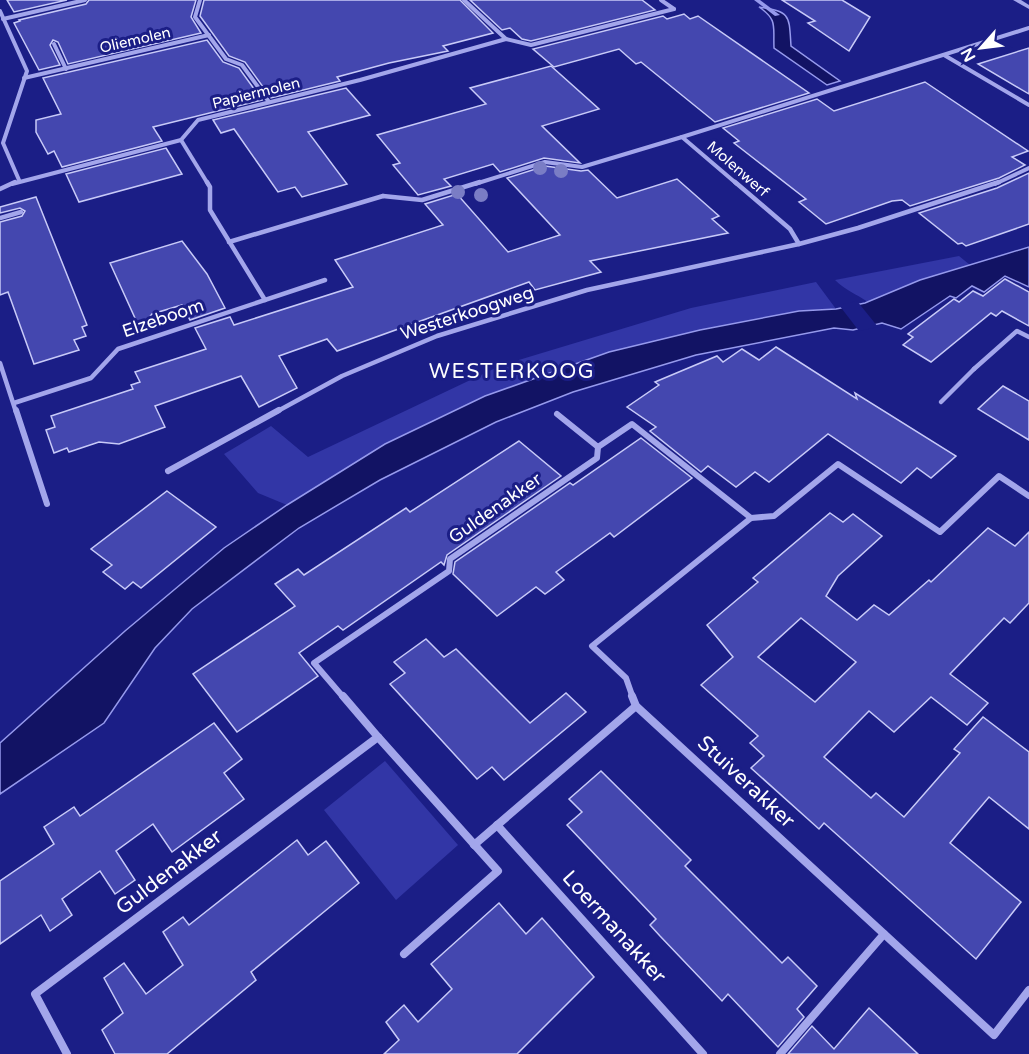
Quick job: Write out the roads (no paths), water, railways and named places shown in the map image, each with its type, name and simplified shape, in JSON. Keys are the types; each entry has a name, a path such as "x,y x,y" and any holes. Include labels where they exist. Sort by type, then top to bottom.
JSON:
{"street":[{"path":"0,25 5,21 85,0"},
{"path":"200,0 195,17 226,59 242,65 269,102"},
{"path":"464,0 506,39 531,45 674,9 661,0"},
{"path":"1016,0 1029,7"},
{"path":"0,11 27,71 3,143 19,180"},
{"name":"Molenwerf","path":"682,137 1029,28"},
{"name":"Oliemolen","path":"24,78 208,35"},
{"name":"Papiermolen","path":"181,140 198,120 506,39"},
{"path":"54,44 66,69"},
{"path":"945,55 1029,105"},
{"path":"229,242 383,196 422,200 545,162 582,167 682,137"},
{"name":"Molenwerf","path":"682,137 790,229 799,244"},
{"path":"0,189 19,180 181,140 210,187 210,210 265,300"},
{"path":"799,244 948,200 990,186 1029,168"},
{"path":"0,218 21,212"},
{"name":"Westerkoogweg","path":"168,471 342,376 437,336 586,290 799,244"},
{"name":"Elzeboom","path":"14,403 91,378 118,349 325,280"},
{"path":"941,402 1017,331 1029,337"},
{"path":"0,363 47,504"},
{"path":"557,414 598,447 632,424 751,518"},
{"name":"Guldenakker","path":"404,954 498,871 314,663 449,571 450,559 597,458 598,447"},
{"name":"Stuiverakker","path":"1029,496 999,476 940,532 838,464 774,516 751,518 592,646 626,678 636,706 994,1035 1029,990"},
{"path":"474,845 636,706"},
{"name":"Guldenakker","path":"67,1054 35,994 378,737"},
{"name":"Loermanakker","path":"497,825 704,1054"},
{"path":"780,1054 884,934"}],"waterway":[{"path":"757,0 777,15"}],"district":[{"name":"WESTERKOOG","path":"512,371"}]}
